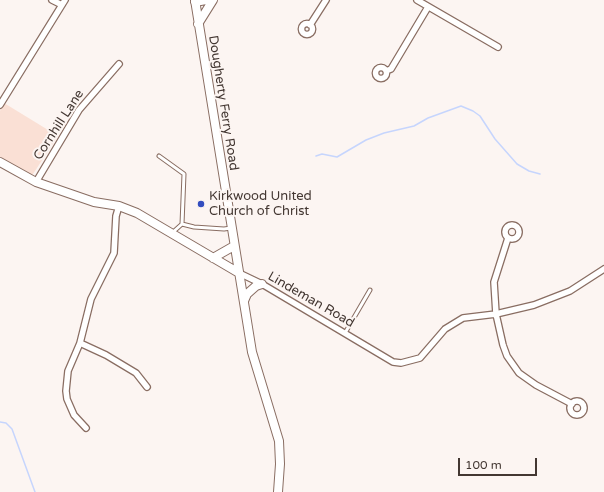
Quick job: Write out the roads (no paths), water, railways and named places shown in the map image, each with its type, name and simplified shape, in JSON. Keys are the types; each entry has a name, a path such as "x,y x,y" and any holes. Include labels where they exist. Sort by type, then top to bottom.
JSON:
{"main road":[{"path":"195,1 206,0"},
{"path":"198,24 213,0"},
{"name":"Dougherty Ferry Road","path":"195,1 252,352 279,441 280,464 278,492"},
{"name":"Lindeman Road","path":"0,162 36,182 94,202 119,206 137,213 239,273"},
{"path":"213,258 234,246"},
{"path":"244,302 247,294 256,286 262,284"}],"street":[{"path":"0,105 63,3 52,0"},
{"path":"310,25 326,0"},
{"path":"417,0 498,47"},
{"path":"386,72 391,69 428,7"},
{"name":"Cornhill Lane","path":"36,182 79,110 119,64"},
{"path":"86,428 74,415 67,399 66,391 68,371 80,343 91,299 114,253 116,216 119,206"},
{"path":"508,238 494,282 496,314 507,356 519,373 536,386 565,399 572,404"},
{"name":"Lindeman Road","path":"239,273 262,284 393,362 408,362 420,358 445,329 463,318 496,314 534,305 570,291 604,269"},
{"path":"80,343 106,355 136,372 147,387"}],"lane":[{"path":"159,156 184,174 182,224 172,233"},
{"path":"182,224 194,227 231,228"},
{"path":"345,333 370,290"}],"waterway":[{"path":"316,156 322,154 337,157 366,140 384,133 414,126 428,118 461,106 480,116 495,139 517,164 529,171 540,174"},
{"path":"0,422 6,423 12,429 35,492"}],"place":[{"name":"Kirkwood United Church of Christ","path":"201,204"}]}
